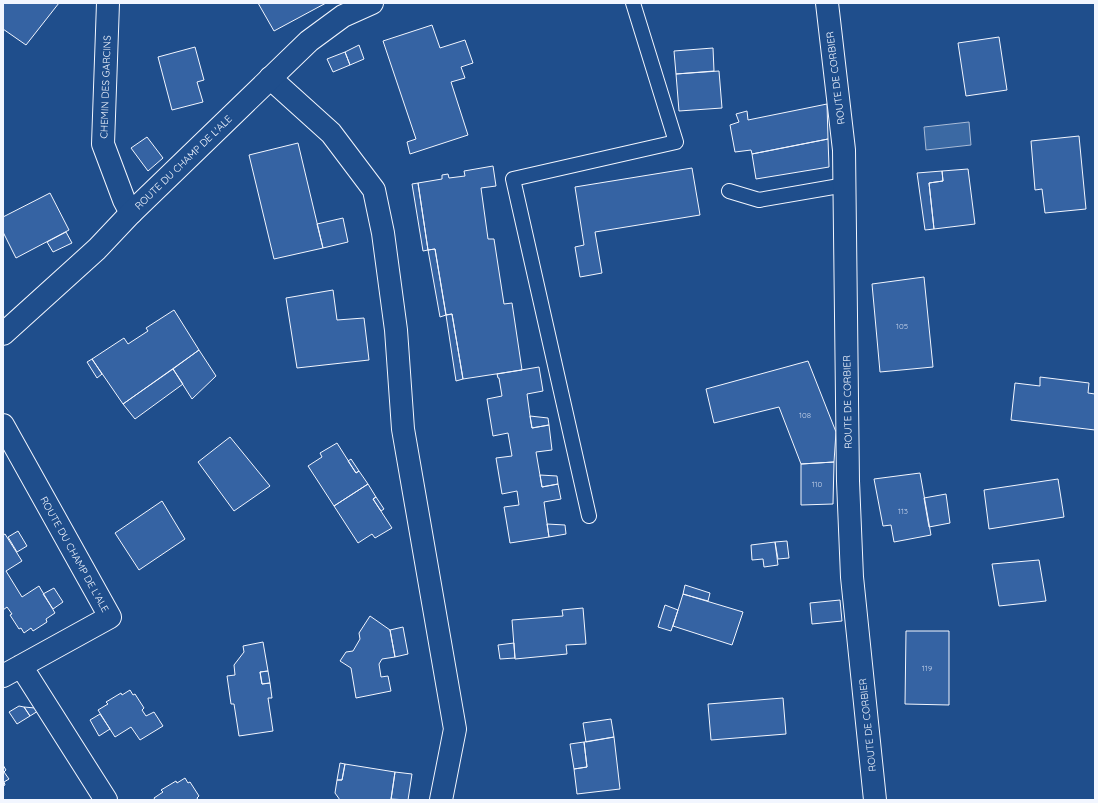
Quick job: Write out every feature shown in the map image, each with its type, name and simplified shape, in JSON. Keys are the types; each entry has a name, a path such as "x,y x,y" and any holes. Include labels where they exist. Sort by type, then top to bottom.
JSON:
{"street":[{"name":"CHEMIN DES GARCINS","path":"108,3 103,144 124,200 131,213"},
{"name":"ROUTE DU CHAMP DE L'ALE","path":"3,334 97,249 131,213 308,42 343,16 372,3"},
{"name":"ROUTE DE CORBIER","path":"827,3 844,150 848,480 852,570 875,800"},
{"path":"270,78 330,133 374,190 383,233 396,330 403,429 455,729 441,800"},
{"name":"ROUTE DU CHAMP DE L'ALE","path":"3,425 110,617 12,671"},
{"path":"12,671 106,800"}],"lane":[{"path":"589,516 513,179 676,142 633,3"},
{"path":"729,191 759,200 844,185"}],"water":[{"path":"969,122 971,145 926,150 924,127"}],"building":[{"path":"3,3 59,3 26,45 3,29"},
{"path":"258,3 326,3 274,31"},
{"path":"432,25 440,48 465,40 473,63 461,67 465,78 451,82 468,135 410,154 407,142 416,139 383,41"},
{"path":"999,37 1007,90 966,96 958,43"},
{"path":"359,45 364,59 350,65 345,52"},
{"path":"195,47 204,80 197,82 203,102 172,110 158,57"},
{"path":"713,48 714,71 676,74 674,51"},
{"path":"345,52 350,65 333,72 327,59"},
{"path":"719,71 722,108 679,111 676,74"},
{"path":"827,104 828,139 752,154 751,150 735,152 730,125 739,122 736,114 747,111 748,120"},
{"path":"1079,136 1086,209 1045,213 1042,189 1035,190 1031,141"},
{"path":"147,137 163,158 148,171 131,148"},
{"path":"828,139 829,167 756,179 752,154"},
{"path":"298,143 323,248 274,259 249,155"},
{"path":"493,166 496,186 481,188 488,239 494,239 504,304 512,303 522,370 463,379 452,314 446,315 435,249 428,250 418,183 442,179 442,175 448,174 449,178 465,176 464,171"},
{"path":"692,168 700,215 595,232 602,273 580,277 575,247 584,245 575,187"},
{"path":"968,169 975,224 934,229 929,183 943,181 942,171"},
{"path":"942,171 943,181 929,183 934,229 925,230 917,173"},
{"path":"418,183 428,250 423,251 412,184"},
{"path":"50,193 69,230 16,258 3,232 3,217"},
{"path":"343,218 348,242 323,248 317,224"},
{"path":"66,232 72,243 53,252 47,242"},
{"path":"435,249 446,315 440,317 428,250"},
{"path":"924,277 933,367 880,372 872,284"},
{"path":"333,290 337,320 364,318 369,360 297,368 286,298"},
{"path":"174,310 199,350 123,404 92,359 124,338 128,344 148,331 146,328"},
{"path":"452,314 463,379 456,381 446,315"},
{"path":"199,350 216,376 192,399 173,369"},
{"path":"92,359 102,374 97,378 87,362"},
{"path":"808,361 836,432 834,462 801,464 779,407 714,423 706,389"},
{"path":"539,367 543,391 527,394 530,416 532,428 549,425 552,450 536,452 542,487 558,484 561,499 544,502 549,537 510,543 504,507 519,505 517,491 502,494 496,458 512,456 508,433 493,436 487,399 502,396 497,374"},
{"path":"173,369 183,384 135,419 123,404"},
{"path":"1040,377 1089,383 1088,393 1095,394 1095,430 1011,420 1015,383 1040,386"},
{"path":"530,416 548,418 549,425 532,428"},
{"path":"230,437 270,486 234,511 198,462"},
{"path":"337,443 356,473 359,471 368,484 334,506 308,466 322,457 320,453"},
{"path":"351,459 359,471 356,473 348,461"},
{"path":"834,462 833,504 801,505 801,464"},
{"path":"920,473 931,535 894,542 891,525 883,526 874,479"},
{"path":"540,475 557,476 558,484 542,487"},
{"path":"1058,479 1064,517 989,529 984,490"},
{"path":"368,484 376,497 373,499 392,528 375,538 372,534 358,543 334,506"},
{"path":"946,494 950,523 929,527 924,498"},
{"path":"376,497 384,509 381,511 373,499"},
{"path":"162,501 185,539 139,570 115,533"},
{"path":"547,524 565,525 566,534 549,537"},
{"path":"18,531 27,546 17,552 8,537"},
{"path":"5,534 22,561 6,571 22,597 39,586 55,613 46,619 47,622 33,631 31,628 24,633 21,628 19,629 7,607 3,610 3,535"},
{"path":"787,541 789,558 778,559 775,542"},
{"path":"775,542 778,565 764,567 763,559 752,560 751,545"},
{"path":"1039,560 1046,601 999,606 992,564"},
{"path":"685,585 710,593 708,601 683,594"},
{"path":"54,588 63,602 53,609 43,594"},
{"path":"683,594 743,612 732,645 673,626"},
{"path":"840,600 842,621 812,624 810,603"},
{"path":"665,605 678,610 671,631 658,627"},
{"path":"583,608 586,644 566,645 567,654 515,659 512,620 563,616 562,610"},
{"path":"370,616 390,630 395,657 382,659 379,664 381,677 388,676 391,691 356,698 351,668 340,661 346,652 353,651 360,639 359,633"},
{"path":"403,627 408,654 395,657 390,630"},
{"path":"906,631 949,631 949,705 905,704"},
{"path":"263,642 268,671 260,672 262,684 270,683 272,698 268,698 273,731 239,736 234,704 231,704 227,676 235,675 234,665 244,652 243,646"},
{"path":"514,643 515,658 500,659 498,645"},
{"path":"268,671 270,683 262,684 260,672"},
{"path":"130,690 133,695 135,694 144,708 142,710 146,716 154,712 163,726 140,740 131,727 115,737 98,710 108,704 106,702 121,693 122,695"},
{"path":"783,698 786,734 711,740 708,704"},
{"path":"19,706 24,707 30,716 17,724 9,712"},
{"path":"24,707 35,708 38,711 30,716"},
{"path":"100,714 110,729 99,736 90,720"},
{"path":"611,719 614,737 586,742 583,723"},
{"path":"614,737 620,789 577,794 574,769 587,767 584,742"},
{"path":"584,742 587,767 574,769 570,744"},
{"path":"340,763 345,764 342,780 337,780"},
{"path":"345,764 395,772 391,800 340,800 335,793 337,780 342,780"},
{"path":"3,765 6,770 4,772 9,779 4,782 5,785 3,786"},
{"path":"395,772 412,774 408,800 391,799"},
{"path":"185,778 188,783 190,782 199,796 197,798 198,800 155,800 154,798 163,792 161,790 176,781 177,783"}]}
